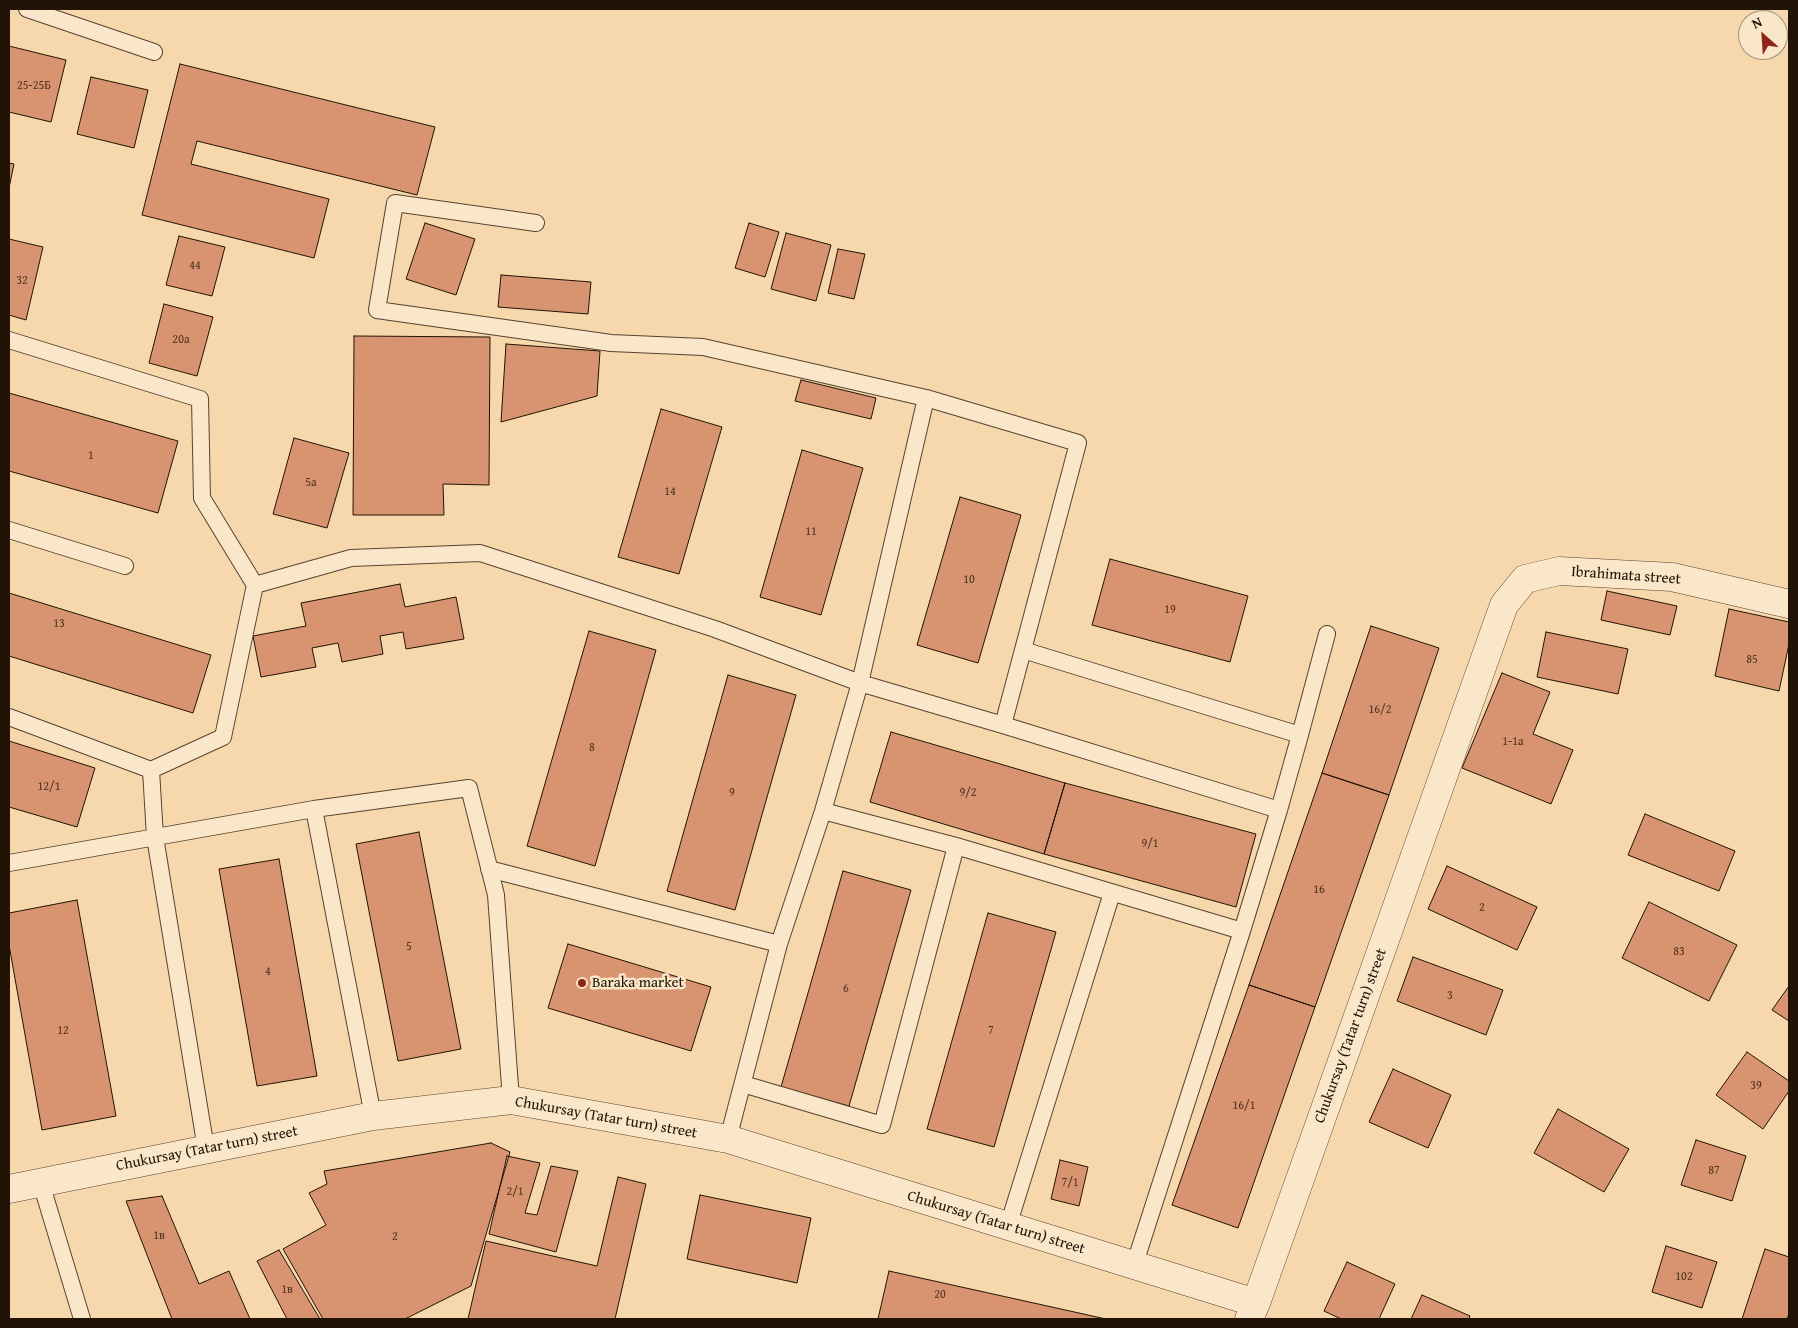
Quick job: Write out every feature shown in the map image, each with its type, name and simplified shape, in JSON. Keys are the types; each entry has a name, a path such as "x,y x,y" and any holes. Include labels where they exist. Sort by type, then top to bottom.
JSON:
{"street":[{"name":"Ibrahimаta street","path":"1504,605 1525,579 1559,571 1672,577 1789,604"},
{"name":"Chukursay (Tatar turn) street","path":"10,1183 41,1183 373,1116 511,1100 728,1139 1134,1266 1252,1311 1504,605"}],"lane":[{"path":"27,9 154,52"},
{"path":"536,223 395,203 377,310 610,343 702,347 926,398 1078,443 1003,725"},
{"path":"9,340 200,399 202,498 255,585 223,737 150,770 9,717"},
{"path":"728,1139 779,944 823,811 860,683 926,398"},
{"path":"9,530 125,566"},
{"path":"255,585 350,558 480,552 715,629 860,683 1279,810"},
{"path":"1134,1266 1279,810 1327,634"},
{"path":"1023,650 1300,735"},
{"path":"150,770 155,837 206,1149"},
{"path":"9,863 314,809 469,788 496,895 511,1100"},
{"path":"314,809 373,1116"},
{"path":"823,811 956,846 1242,931"},
{"path":"743,1084 882,1125 956,846"},
{"path":"489,869 779,944"},
{"path":"1008,1226 1112,892"},
{"path":"41,1183 82,1319"}],"building":[{"path":"9,46 66,60 51,122 9,112"},
{"path":"180,64 435,127 417,195 197,141 191,164 329,199 314,258 142,215"},
{"path":"91,77 148,90 134,148 77,134"},
{"path":"9,163 14,164 9,188"},
{"path":"425,223 475,239 456,295 406,279"},
{"path":"749,223 779,232 765,277 735,268"},
{"path":"786,233 831,245 816,301 771,289"},
{"path":"179,236 225,247 212,296 166,285"},
{"path":"9,239 43,247 26,320 9,315"},
{"path":"838,249 865,254 854,299 828,293"},
{"path":"501,275 591,282 588,314 498,307"},
{"path":"164,304 213,317 197,376 149,363"},
{"path":"354,336 490,337 489,485 443,484 444,515 353,515"},
{"path":"506,344 600,351 597,396 501,422"},
{"path":"801,380 876,398 871,419 795,401"},
{"path":"9,393 178,441 158,513 9,471"},
{"path":"661,409 722,427 679,574 618,557"},
{"path":"294,438 349,453 327,528 273,514"},
{"path":"802,450 863,468 821,615 760,597"},
{"path":"960,497 1021,515 978,663 917,645"},
{"path":"1110,559 1248,596 1230,662 1092,625"},
{"path":"400,584 405,607 456,597 464,639 406,649 403,632 380,636 383,654 342,662 338,643 312,648 316,667 261,677 253,636 306,626 301,603"},
{"path":"1607,591 1677,606 1670,635 1601,620"},
{"path":"9,593 211,655 193,713 9,656"},
{"path":"1729,609 1789,622 1789,644 1779,691 1715,676"},
{"path":"1371,626 1439,648 1389,795 1322,773"},
{"path":"589,631 656,650 595,866 527,846"},
{"path":"1546,632 1628,649 1618,694 1537,677"},
{"path":"1502,673 1550,692 1533,734 1573,750 1551,804 1462,768"},
{"path":"728,675 796,695 735,910 667,891"},
{"path":"891,732 1065,783 1044,854 870,802"},
{"path":"9,741 95,768 77,827 9,807"},
{"path":"1322,773 1389,795 1315,1007 1249,985"},
{"path":"1065,783 1256,834 1236,907 1044,854"},
{"path":"1645,814 1735,851 1719,891 1628,855"},
{"path":"419,832 461,1049 398,1061 356,844"},
{"path":"279,859 317,1076 257,1086 219,869"},
{"path":"1447,866 1537,907 1517,950 1428,909"},
{"path":"843,871 911,890 849,1106 781,1087"},
{"path":"77,900 116,1116 42,1130 9,945 9,913"},
{"path":"1649,902 1737,945 1709,1001 1622,958"},
{"path":"988,913 1056,932 994,1147 927,1129"},
{"path":"568,944 711,987 691,1051 548,1008"},
{"path":"1413,957 1503,990 1486,1035 1397,1001"},
{"path":"1249,985 1315,1007 1238,1228 1172,1205"},
{"path":"1789,986 1789,1021 1772,1010"},
{"path":"1747,1052 1789,1081 1789,1091 1763,1129 1716,1095"},
{"path":"1393,1069 1451,1095 1428,1148 1369,1122"},
{"path":"1558,1109 1629,1149 1604,1192 1534,1153"},
{"path":"1696,1140 1746,1156 1732,1201 1681,1185"},
{"path":"491,1143 510,1152 471,1286 405,1319 323,1319 283,1249 326,1225 309,1193 327,1184 324,1171"},
{"path":"507,1156 540,1163 525,1213 537,1215 551,1166 578,1171 556,1252 489,1234"},
{"path":"1060,1160 1088,1167 1079,1206 1051,1199"},
{"path":"618,1177 646,1184 615,1319 468,1319 486,1241 597,1266"},
{"path":"700,1195 811,1218 797,1283 687,1259"},
{"path":"162,1196 199,1284 229,1271 250,1319 172,1319 126,1201"},
{"path":"1666,1246 1717,1262 1702,1308 1652,1292"},
{"path":"1765,1249 1789,1257 1789,1314 1787,1319 1742,1319"},
{"path":"279,1250 320,1319 287,1319 257,1261"},
{"path":"1347,1262 1395,1284 1379,1319 1341,1319 1324,1311"},
{"path":"889,1271 1106,1319 878,1319"},
{"path":"1422,1295 1470,1316 1469,1319 1411,1319"}],"place":[{"name":"Baraka market","path":"582,983"}]}
